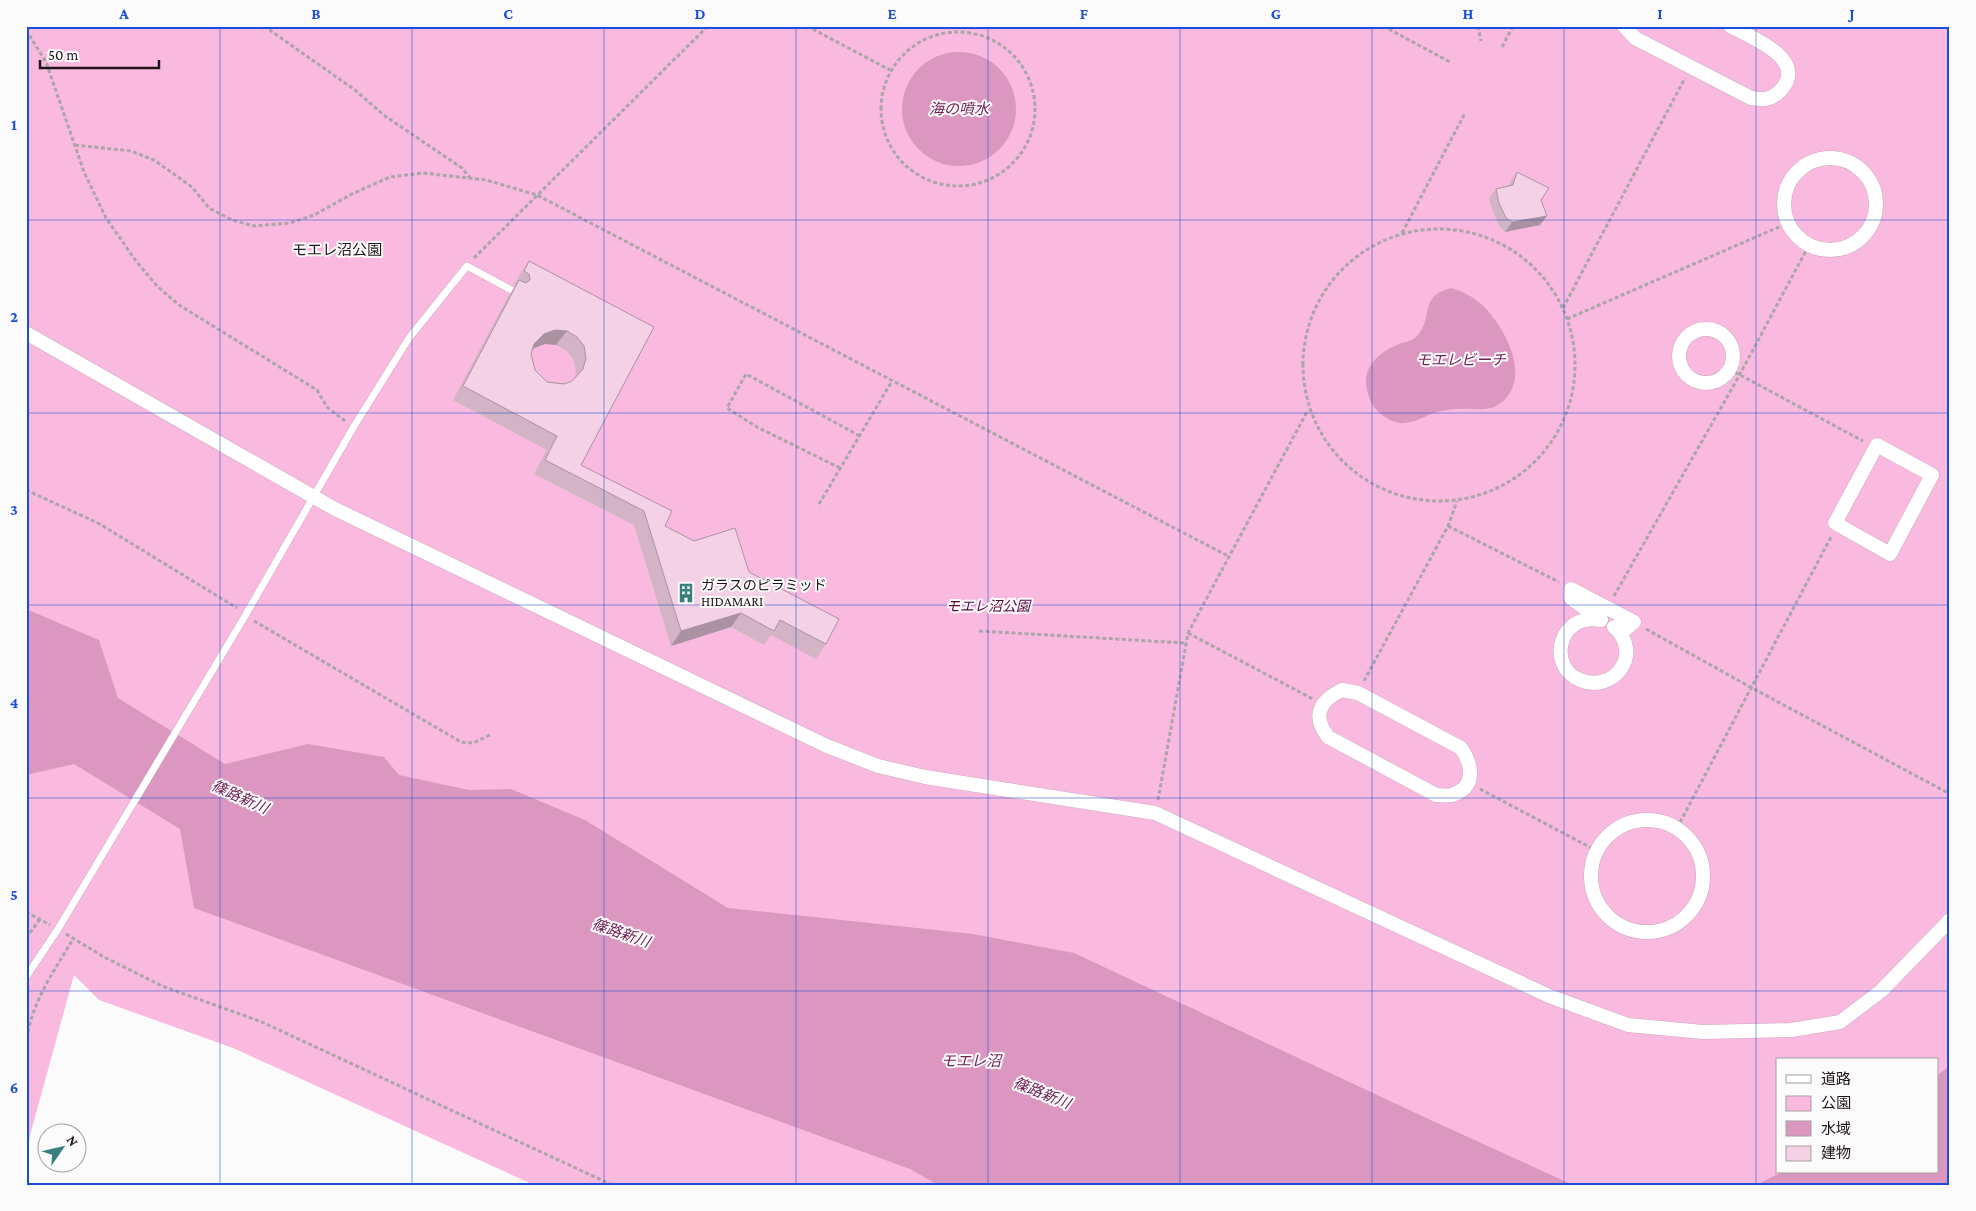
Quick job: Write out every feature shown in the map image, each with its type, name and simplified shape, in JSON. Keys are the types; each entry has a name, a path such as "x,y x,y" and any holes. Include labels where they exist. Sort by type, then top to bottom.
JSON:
{"street":[{"path":"1624,26 1634,38 1751,98 1762,100 1771,98 1780,90 1787,79 1787,66 1781,56 1772,48 1730,26"},
{"path":"1822,159 1840,159 1851,163 1869,179 1874,190 1875,215 1863,237 1853,245 1842,249 1829,250 1817,248 1796,236 1788,223 1785,215 1785,192 1790,181 1806,165 1822,159"},
{"path":"26,333 314,497 827,746 878,766 925,777 1155,813 1549,996 1628,1025 1712,1032 1791,1030 1840,1022 1881,991 1950,920"},
{"path":"1877,445 1932,475 1890,554 1838,524 1836,523 1877,445"},
{"path":"1572,589 1608,607 1634,622 1623,631 1614,628 1625,639 1625,661 1619,671 1611,678 1589,683 1578,679 1569,672 1561,654 1562,643 1565,634 1580,620 1590,618 1601,620 1571,598 1572,589"},
{"path":"1342,690 1358,693 1461,748 1469,760 1472,771 1468,782 1461,790 1451,795 1436,795 1344,746 1328,737 1320,726 1319,715 1322,704 1329,696 1342,690"},
{"path":"1649,820 1664,822 1677,828 1692,843 1700,859 1703,876 1700,893 1692,909 1680,921 1664,929 1647,932 1630,929 1615,922 1604,911 1595,897 1591,882 1592,866 1597,851 1606,838 1618,827 1633,821 1649,820"}],"lane":[{"path":"26,977 58,929 246,615 353,428 409,338 468,266 515,292"}],"path":[{"path":"264,26 361,95 385,116 462,168 470,178"},
{"path":"468,266 708,26"},
{"path":"808,26 890,70"},
{"path":"1382,26 1450,62"},
{"path":"1478,26 1481,41"},
{"path":"1502,46 1513,26"},
{"path":"26,30 46,62 84,172 106,218 136,261 157,286 178,305 317,390 327,407 353,428"},
{"path":"970,32 998,42 1021,62 1029,76 1033,92 1035,112 1032,130 1018,159 1005,170 989,178 960,186 930,182 917,176 903,165 891,150 884,136 880,120 880,103 890,70 925,38 940,33 970,32"},
{"path":"1563,308 1691,67"},
{"path":"1401,233 1465,113"},
{"path":"75,145 130,151 154,160 192,187 210,208 232,220 254,226 290,223 314,215 352,194 390,177 423,173 470,178 512,187 537,195 1228,556"},
{"path":"1567,319 1788,223"},
{"path":"1422,229 1463,230 1498,242 1526,260 1541,275 1552,287 1563,308 1572,334 1575,358 1575,379 1572,398 1565,420 1553,440 1521,474 1501,487 1481,496 1457,501 1434,502 1411,499 1389,492 1368,482 1333,451 1308,409 1303,388 1302,366 1303,341 1308,319 1333,279 1350,261 1382,241 1401,233 1422,229"},
{"path":"1608,607 1734,373 1809,245"},
{"path":"1734,373 1876,448"},
{"path":"840,468 757,427 727,408 746,374 860,436"},
{"path":"819,504 892,381"},
{"path":"1155,813 1188,633 1308,409"},
{"path":"26,490 98,523 246,615 461,742 473,743 492,734"},
{"path":"1358,693 1448,526 1457,501"},
{"path":"1677,828 1838,524"},
{"path":"1448,526 1572,589"},
{"path":"1634,622 1752,688 1950,794"},
{"path":"979,631 1186,644"},
{"path":"1188,633 1322,704"},
{"path":"1468,782 1597,851"},
{"path":"26,912 162,986 262,1022 612,1185"},
{"path":"26,938 40,919"},
{"path":"26,1045 34,1006 73,939"}],"green space":[{"name":"モエレ沼公園","path":"26,26 1950,26 1950,1185 534,1185 233,1048 99,1000 74,975 26,1150"}],"water":[{"name":"海の噴水","path":"959,52 981,56 999,69 1012,87 1016,109 1012,131 999,149 981,162 959,166 937,162 919,149 906,131 902,109 906,87 919,69 937,56"},
{"name":"モエレビーチ","path":"1451,288 1467,294 1478,301 1497,323 1510,348 1514,361 1515,375 1513,387 1505,399 1494,407 1437,412 1405,423 1392,421 1383,416 1370,401 1366,385 1368,371 1375,359 1386,350 1416,337 1425,323 1430,302 1441,292"},
{"name":"モエレ沼","path":"26,609 99,640 118,698 225,764 308,744 384,757 399,775 469,790 511,789 585,820 728,908 973,934 1074,953 1573,1185 938,1185 910,1169 194,908 180,829 74,764 26,775"},
{"path":"1950,1065 1950,1185 1573,1185 1760,1183 1778,1174 1938,1174 1938,1075"}],"building":[{"path":"1517,172 1549,188 1541,200 1547,216 1512,222 1506,218 1499,203 1496,189 1513,185"},
{"path":"529,261 654,327 581,465 672,511 665,526 694,541 735,528 749,572 839,619 826,644 780,620 774,631 741,613 681,631 644,511 545,460 557,436 463,386 519,280 526,283 530,280 529,274 524,271","holes":["555,330 567,331 577,337 584,346 586,358 583,369 572,381 564,384 547,382 535,370 531,354 534,344 544,334"]}],"place":[{"name":"ガラスのピラミッド HIDAMARI","path":"686,593"}],"district":[{"name":"モエレ沼公園","path":"337,250"}],"water label":[{"name":"篠路新川","path":"240,797"},
{"name":"篠路新川","path":"621,933"},
{"name":"篠路新川","path":"1042,1093"}]}
